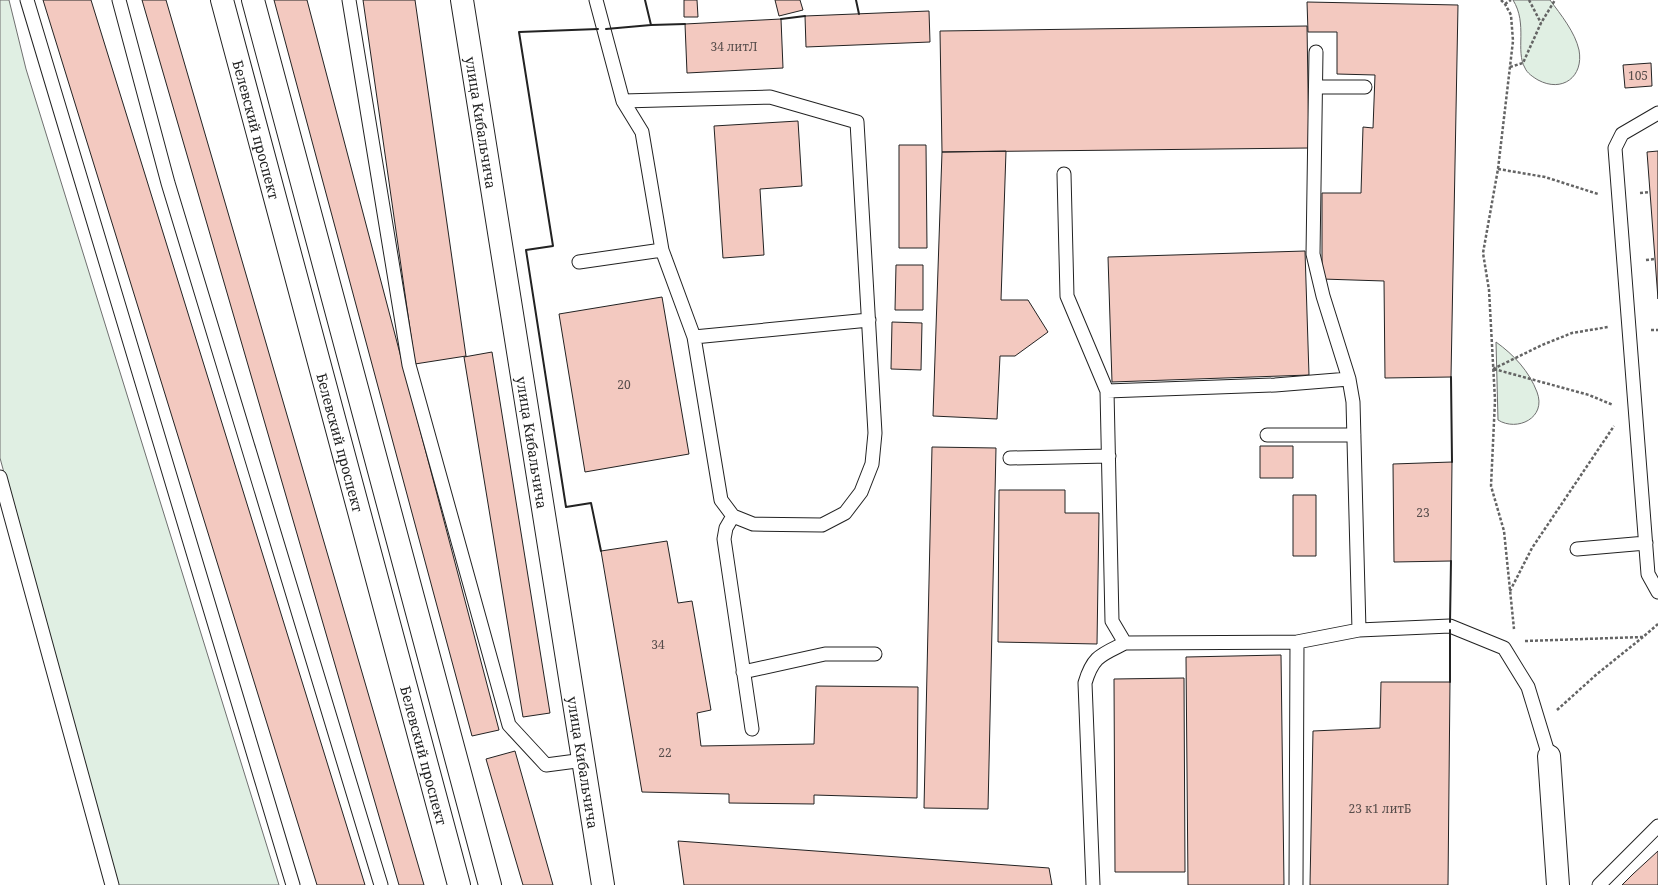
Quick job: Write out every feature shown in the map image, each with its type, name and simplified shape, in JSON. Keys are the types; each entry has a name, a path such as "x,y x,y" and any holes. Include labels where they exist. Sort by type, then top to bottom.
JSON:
{"street":[{"name":"Белевский проспект","path":"222,0 459,885"},
{"path":"253,0 490,885"},
{"name":"улица Кибальчича","path":"462,0 604,885"},
{"path":"1550,756 1558,885"}],"lane":[{"path":"27,0 293,885"},
{"path":"119,0 168,183 381,885"},
{"path":"349,0 409,365 510,725 546,765 584,760"},
{"path":"596,0 623,101 642,132 662,250 694,337 721,500 733,516 753,524 822,525 845,513 861,492 872,464 875,433 857,122 770,98 623,101"},
{"path":"1316,52 1313,254 1323,296 1349,379 1353,402 1359,630"},
{"path":"1316,87 1365,87"},
{"path":"1658,113 1622,134 1615,148 1629,323 1630,409 1646,543 1648,574 1658,592"},
{"path":"1064,174 1067,296 1107,391 1112,620 1125,643"},
{"path":"579,262 662,250"},
{"path":"694,337 869,320"},
{"path":"1107,391 1275,385 1349,379"},
{"path":"1267,435 1354,435"},
{"path":"1010,458 1109,456"},
{"path":"0,477 112,885"},
{"path":"733,516 726,528 724,539 752,730"},
{"path":"1577,549 1646,543"},
{"path":"1093,885 1085,683 1090,666 1101,655 1125,643 1298,642 1359,630 1450,626 1504,648 1528,687 1550,756"},
{"path":"1296,885 1298,642"},
{"path":"743,672 825,654 875,654"},
{"path":"1599,885 1658,826"}],"path":[{"path":"1501,0 1506,4 1512,26 1510,67 1498,169 1483,253 1489,290 1495,400 1491,486 1504,531 1516,642"},
{"path":"1506,4 1511,0"},
{"path":"1529,0 1541,23"},
{"path":"1510,67 1523,63 1541,23 1555,0"},
{"path":"1498,169 1545,177 1608,198 1619,194"},
{"path":"1493,369 1542,345 1572,333 1629,323"},
{"path":"1493,369 1589,395 1630,409 1532,548 1510,591"},
{"path":"1541,724 1597,674 1658,624"},
{"path":"1504,648 1516,642 1643,637"}],"green space":[{"path":"0,0 9,0 26,69 279,885 117,885 0,458"},
{"path":"1513,0 1550,0 1563,18 1577,43 1580,60 1575,75 1569,80 1555,85 1547,84 1534,78 1526,70 1521,54 1520,18"},
{"path":"1496,342 1509,352 1525,370 1537,392 1539,401 1538,409 1528,420 1521,423 1506,423 1498,420"}],"building":[{"path":"43,0 91,0 365,885 317,885"},
{"path":"142,0 166,0 424,885 399,885"},
{"path":"274,0 307,0 499,730 472,736"},
{"path":"363,0 415,0 466,356 415,364"},
{"path":"684,0 697,0 698,17 684,17"},
{"path":"775,0 800,0 803,10 779,16"},
{"path":"1307,2 1458,5 1451,377 1385,378 1384,281 1322,279 1322,193 1361,193 1363,127 1373,128 1375,75 1337,74 1337,32 1308,32"},
{"path":"929,11 930,42 806,47 805,16"},
{"path":"781,19 783,68 687,73 685,24"},
{"path":"1307,26 1309,148 942,152 940,31"},
{"path":"1651,63 1652,86 1625,88 1623,65"},
{"path":"798,121 802,186 760,189 764,255 723,258 714,126"},
{"path":"899,145 926,145 927,248 899,248"},
{"path":"1006,151 1001,300 1028,300 1048,332 1015,356 1000,356 997,419 933,416 942,152"},
{"path":"1658,151 1658,299 1647,152"},
{"path":"1305,251 1309,375 1112,382 1108,257"},
{"path":"896,265 923,265 923,310 895,310"},
{"path":"662,297 689,454 585,472 559,314"},
{"path":"892,322 922,323 921,370 891,369"},
{"path":"492,352 550,713 523,717 464,357"},
{"path":"1260,446 1293,446 1293,478 1260,478"},
{"path":"932,447 996,448 988,809 924,808"},
{"path":"1452,462 1451,561 1394,562 1393,464"},
{"path":"999,490 1065,490 1065,513 1099,513 1097,644 998,642"},
{"path":"1293,495 1316,495 1316,556 1293,556"},
{"path":"667,541 678,603 692,601 711,710 697,713 701,746 814,744 816,686 918,687 917,798 814,795 814,804 729,803 729,794 642,792 601,551"},
{"path":"1281,655 1284,885 1188,885 1186,657"},
{"path":"1184,678 1185,872 1115,872 1114,679"},
{"path":"1381,682 1450,682 1448,885 1310,885 1313,731 1380,728"},
{"path":"515,751 553,885 523,885 486,759"},
{"path":"678,841 1049,868 1052,885 684,885"},
{"path":"1658,851 1658,885 1622,885 1633,874"}],"wall":[{"path":"606,29 651,25 645,0"},
{"path":"856,0 859,14"},
{"path":"781,19 805,16"},
{"path":"651,25 685,24"},
{"path":"598,29 519,32 553,246 526,250 566,507 591,503 601,551"},
{"path":"1451,377 1452,462"},
{"path":"1450,622 1451,561"},
{"path":"1450,630 1450,682"}]}
